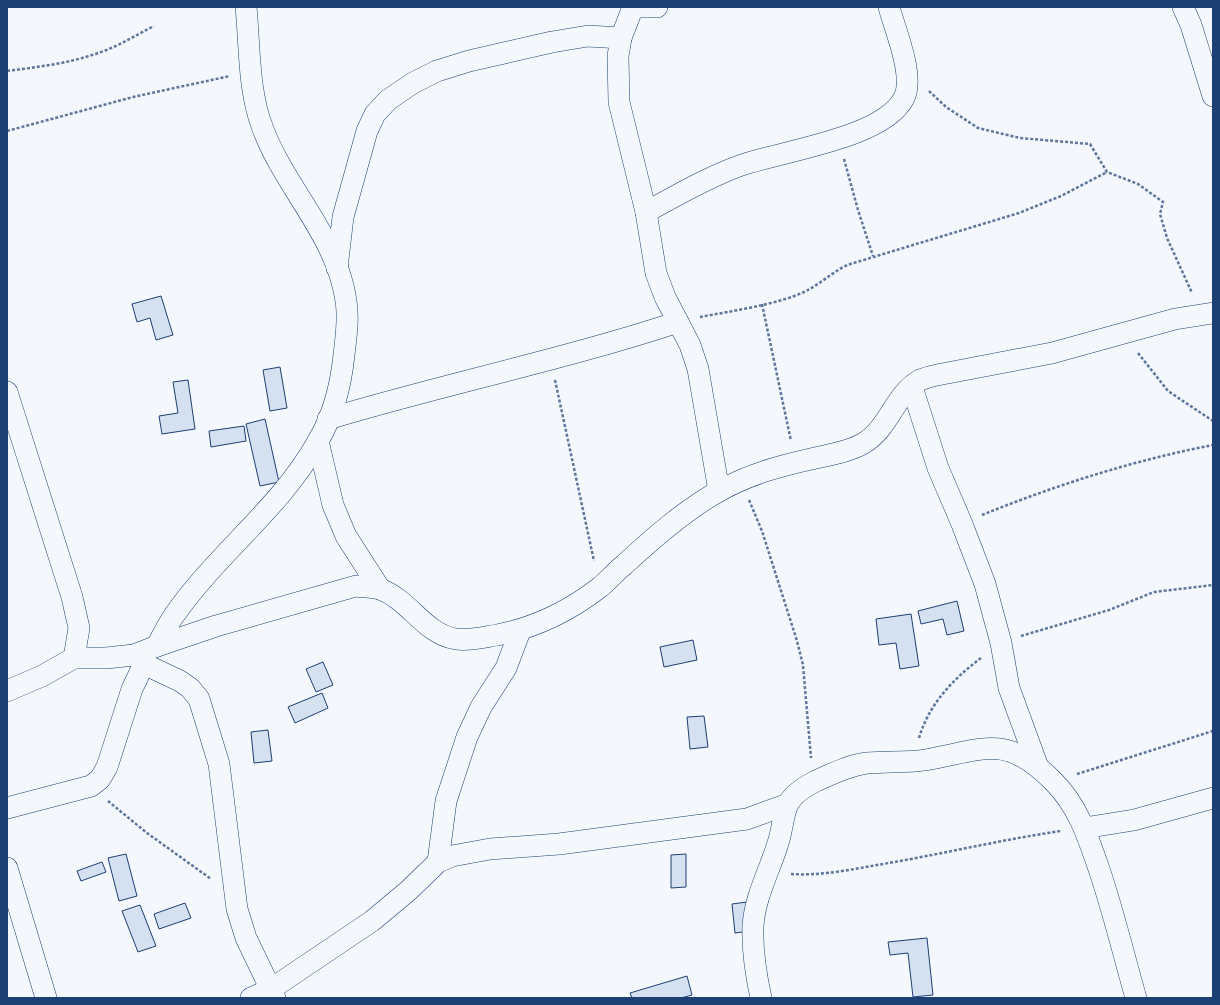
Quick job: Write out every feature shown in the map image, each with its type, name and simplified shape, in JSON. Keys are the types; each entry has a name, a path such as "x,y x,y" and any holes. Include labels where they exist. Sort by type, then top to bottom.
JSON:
{"street":[{"path":"157,646 172,618 193,590 295,477 318,441 328,419 342,374 347,325 346,300 337,268 325,240 275,154 263,129 254,98 246,7"},
{"path":"657,7 633,7 621,38 618,56 619,102 646,212 656,273 665,297 690,345 698,369 727,486"},
{"path":"646,212 739,166 841,138 871,126 893,112 904,98 907,84 906,70 888,7"},
{"path":"1183,7 1191,25 1213,96"},
{"path":"337,268 343,217 367,131 375,114 388,100 413,83 437,71 468,61 552,42 588,36 621,38"},
{"path":"7,808 91,786 100,779 107,767 132,689 139,660 157,646 216,626 356,586 380,589 402,602 438,634 444,636 457,639 479,638 520,631 581,601 600,587 653,540 688,512 727,486 762,471 843,451 863,444 880,431 912,387 921,380 936,375 1052,353 1206,314"},
{"path":"328,419 419,393 551,360 678,322"},
{"path":"912,387 938,468 962,524 985,584 1001,643 1009,688 1038,768"},
{"path":"7,392 73,603 79,628 74,658"},
{"path":"318,441 333,505 346,536 380,589"},
{"path":"438,862 446,801 458,763 481,707 506,668 520,631"},
{"path":"7,691 42,676 74,658 139,660 190,688 199,699 219,764 228,833 233,894 246,938 273,994"},
{"path":"250,998 273,994 372,921 408,891 438,862 452,856 483,850 559,844 747,819 788,804 799,792 815,782 865,763 913,762 963,751 999,748 1014,752 1038,768 1054,782 1067,797 1084,828 1112,909 1136,998"},
{"path":"1084,828 1134,820 1213,798"},
{"path":"761,998 754,951 753,925 757,903 767,872 776,852 788,804"},
{"path":"7,868 46,998"}],"path":[{"path":"7,71 58,64 96,54 119,45 154,26"},
{"path":"906,70 946,107 978,128 1020,138 1090,144 1107,172 1138,184 1163,202 1160,214 1167,238 1206,314"},
{"path":"7,131 133,97 252,71"},
{"path":"841,138 849,182 873,256"},
{"path":"678,322 762,304 808,290 837,270 873,256 1019,212 1061,196 1107,172"},
{"path":"762,304 795,463"},
{"path":"1124,334 1168,391 1213,421"},
{"path":"551,360 569,440 588,539 600,587"},
{"path":"962,524 1013,502 1080,480 1151,459 1213,445"},
{"path":"727,486 755,511 797,641 803,665 815,782"},
{"path":"913,762 921,733 933,704 959,675 1001,643 1095,614 1154,592 1213,585"},
{"path":"1054,782 1086,770 1213,731"},
{"path":"91,786 118,811 233,894"},
{"path":"767,872 794,874 861,868 951,852 1026,836 1084,828"}],"building":[{"path":"161,296 173,335 156,340 150,318 137,322 132,304"},
{"path":"280,367 287,408 270,411 263,370"},
{"path":"188,380 195,429 162,434 159,416 178,413 173,382"},
{"path":"265,419 279,482 260,486 246,424"},
{"path":"244,426 246,441 211,447 209,431"},
{"path":"957,601 964,631 947,635 943,619 921,624 918,611"},
{"path":"911,614 919,666 900,669 896,643 879,645 876,619"},
{"path":"693,640 697,660 664,667 660,647"},
{"path":"323,662 333,685 316,692 306,669"},
{"path":"322,693 328,708 295,723 288,707"},
{"path":"704,716 708,747 690,749 687,717"},
{"path":"268,730 272,761 254,763 251,732"},
{"path":"126,854 137,896 119,901 108,858"},
{"path":"686,854 686,887 671,888 671,855"},
{"path":"102,862 106,872 81,881 77,871"},
{"path":"747,902 750,931 735,933 732,904"},
{"path":"185,903 191,918 159,929 154,914"},
{"path":"140,905 156,946 138,952 122,911"},
{"path":"927,938 933,995 913,997 908,953 890,955 888,942"},
{"path":"687,976 692,995 681,998 632,998 630,993"}]}
